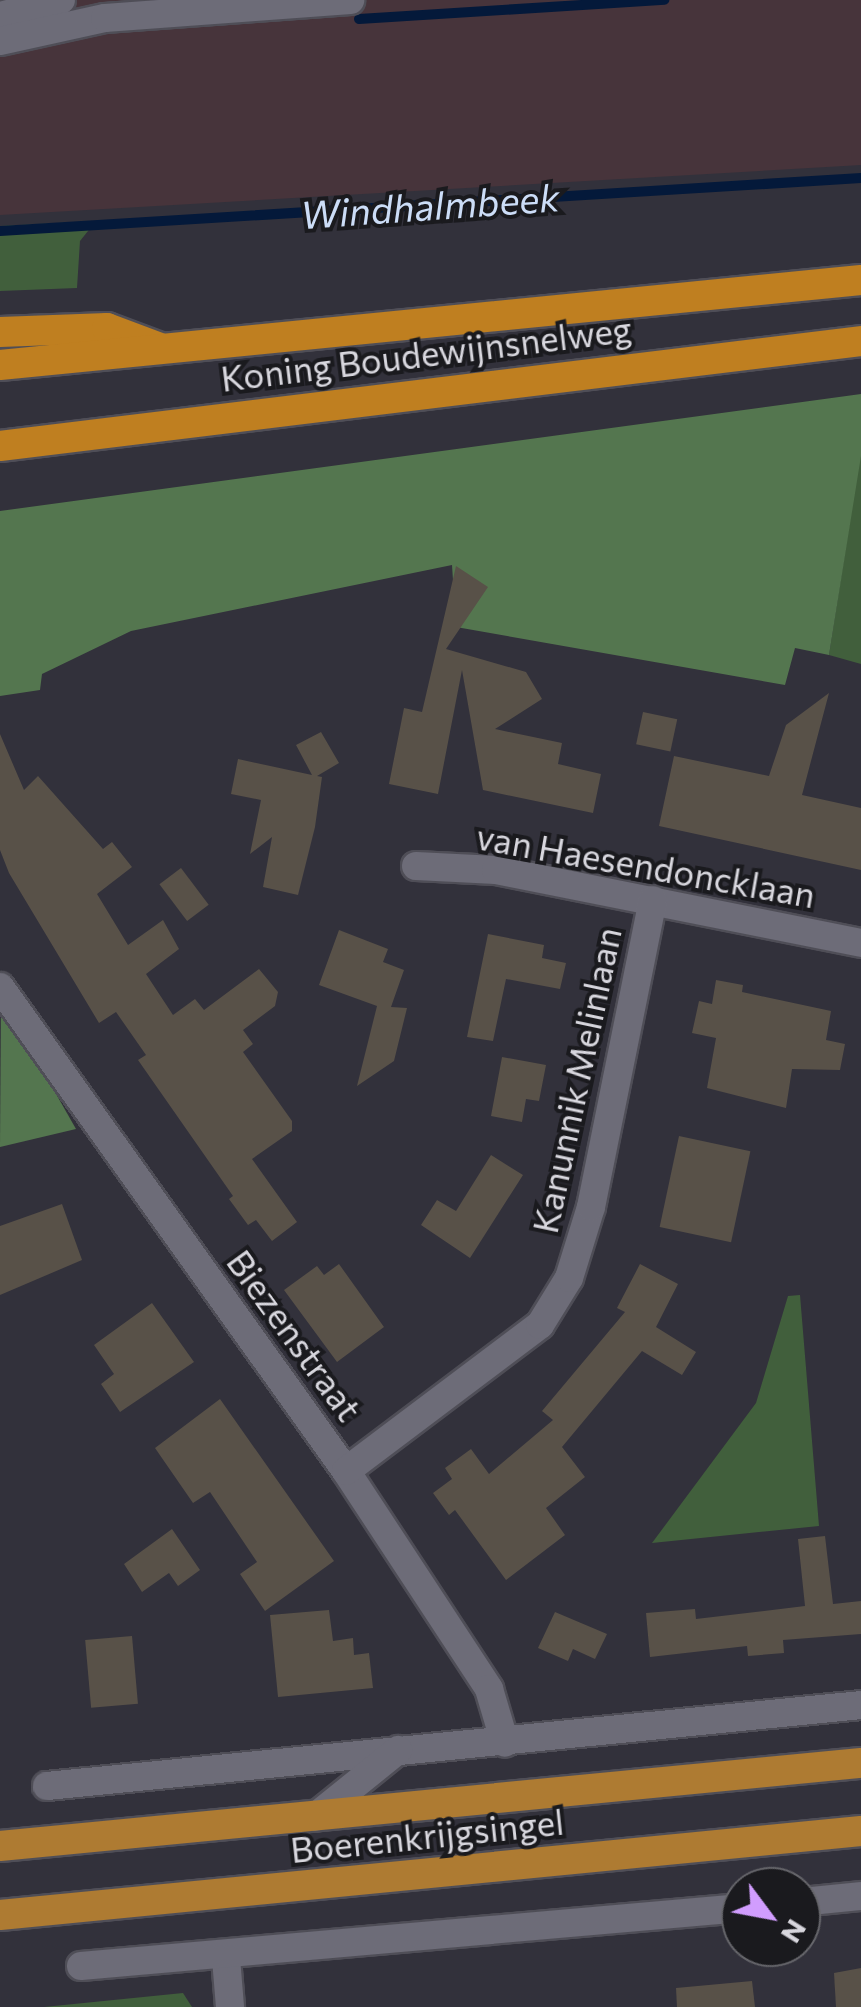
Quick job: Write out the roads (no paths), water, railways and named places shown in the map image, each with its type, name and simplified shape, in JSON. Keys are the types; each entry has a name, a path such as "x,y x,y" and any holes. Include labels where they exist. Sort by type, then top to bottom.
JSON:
{"highway":[{"name":"Koning Boudewijnsnelweg","path":"0,365 861,280"},
{"path":"0,332 107,328 167,351"},
{"name":"Koning Boudewijnsnelweg","path":"0,446 861,341"},
{"name":"Boerenkrijgsingel","path":"0,1846 861,1763"},
{"name":"Boerenkrijgsingel","path":"0,1915 861,1831"}],"street":[{"path":"0,16 61,0"},
{"path":"0,41 104,18 350,0"},
{"name":"van Haesendoncklaan","path":"416,866 496,870 861,943"},
{"name":"Kanunnik Melinlaan","path":"346,1470 540,1324 569,1278 592,1207 653,900"},
{"name":"Biezenstraat","path":"0,986 346,1470 489,1689 504,1743"},
{"path":"47,1786 861,1705"},
{"name":"Boerenkrijgsingel","path":"316,1818 399,1749"},
{"path":"821,1900 861,1896"},
{"path":"82,1966 226,1958 721,1910"},
{"path":"226,1958 230,2007"}],"waterway":[{"path":"359,19 664,0"},
{"name":"Windhalmbeek","path":"0,231 861,178"}]}
